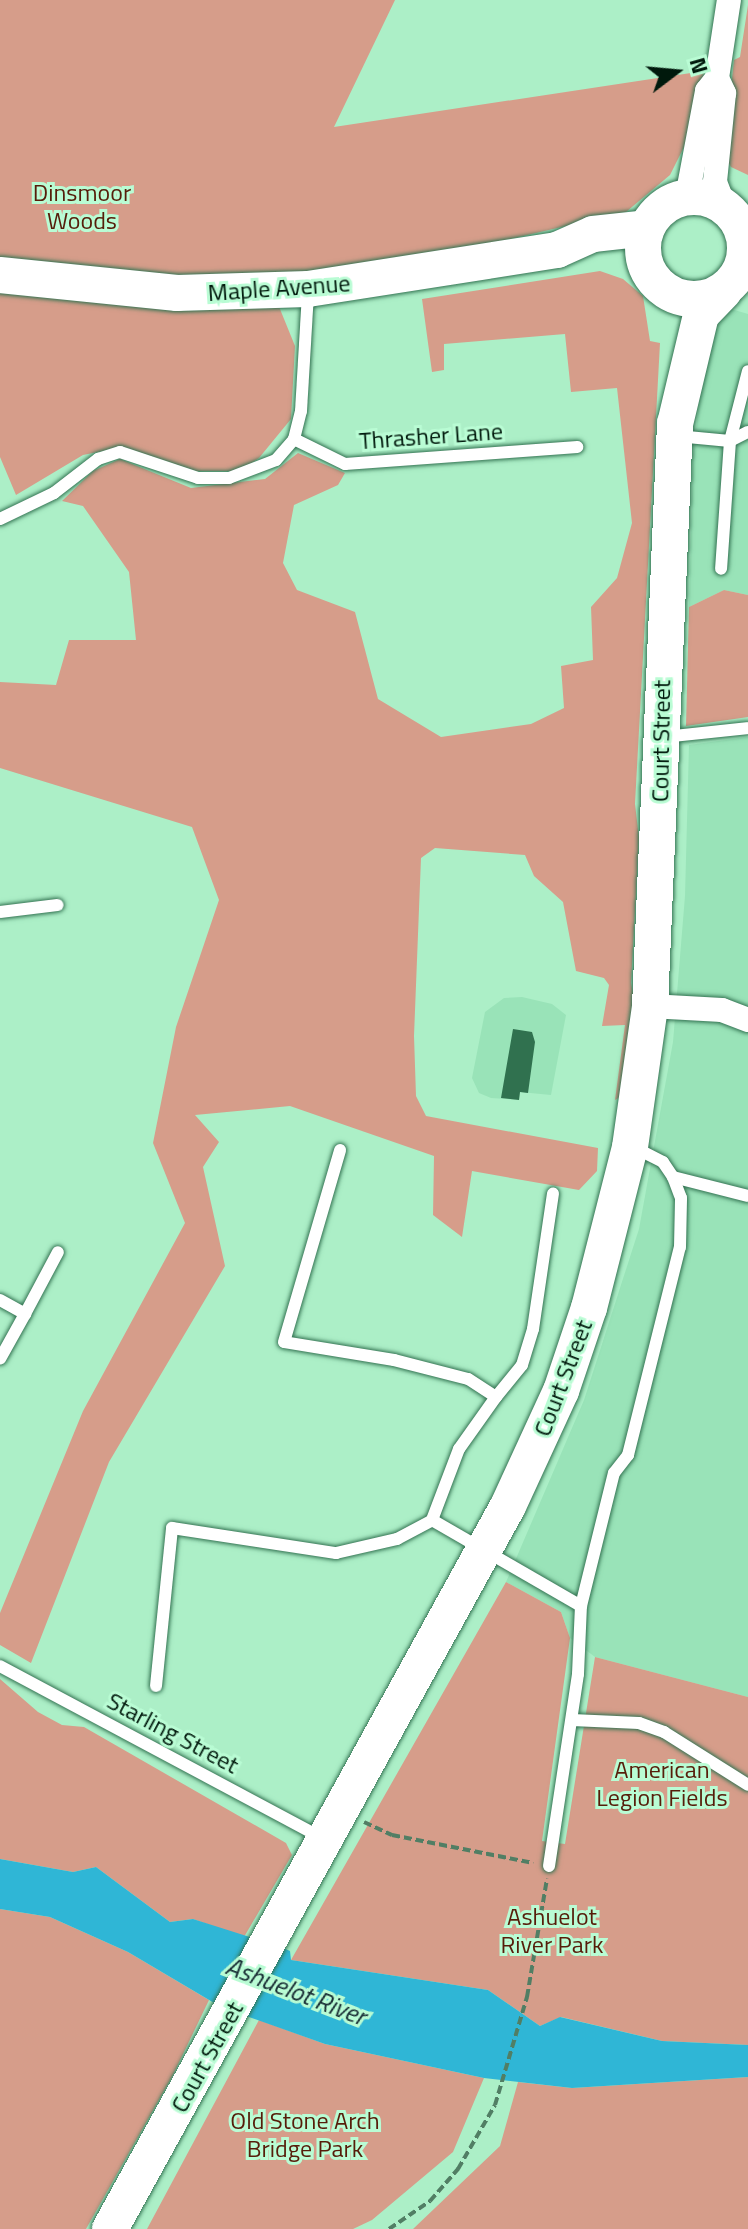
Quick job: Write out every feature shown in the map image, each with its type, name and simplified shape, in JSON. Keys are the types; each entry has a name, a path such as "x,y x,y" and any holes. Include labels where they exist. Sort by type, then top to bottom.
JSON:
{"main road":[{"path":"687,197 734,206 747,246 736,279 724,291 690,300 649,256 662,207 687,197"},
{"name":"Maple Avenue","path":"0,275 177,293 308,289 557,250 649,256"},
{"name":"Court Street","path":"649,256 668,309 669,400 674,430"},
{"name":"Court Street","path":"110,2229 485,1550 561,1391 589,1308 630,1147 650,1006 674,430 701,315 724,291"}],"street":[{"path":"687,197 707,91 717,78 729,0"},
{"path":"717,78 724,93 715,182 734,206"},
{"path":"650,1006 722,1010 748,1020"}],"lane":[{"path":"0,519 54,493 98,459 120,452 198,478 229,478 276,460 294,439 303,386 308,289"},
{"path":"721,569 730,441 748,371"},
{"path":"674,430 730,441 748,432"},
{"name":"Thrasher Lane","path":"294,439 345,464 577,447"},
{"path":"661,737 748,728"},
{"path":"0,912 58,905"},
{"path":"549,1866 572,1720 581,1606 614,1473 628,1455 677,1276 683,1220 673,1177 663,1162 630,1147"},
{"path":"340,1150 284,1342 438,1371 468,1379 496,1397"},
{"path":"673,1177 748,1196"},
{"path":"156,1686 172,1528 336,1553 366,1550 432,1520 459,1449 522,1365 533,1329 553,1193"},
{"path":"0,1359 58,1252"},
{"path":"0,1300 25,1314"},
{"path":"432,1520 581,1606"},
{"name":"Starling Street","path":"0,1666 325,1839"},
{"path":"572,1720 615,1720 664,1732 748,1785"}],"path":[{"path":"362,1820 392,1835 549,1866 527,1997 495,2105 458,2169 430,2201 389,2229"}],"shaded area":[{"path":"731,309 748,314 748,595 724,590 689,607 693,459 701,383 714,330"},
{"path":"748,737 748,1697 595,1657 570,1638 561,1612 506,1582 584,1400 639,1229 673,1042 685,896 689,745"},
{"path":"522,997 552,1004 566,1015 551,1095 520,1092 519,1100 491,1098 479,1093 472,1078 485,1012 504,998"}],"green space":[{"name":"Dinsmoor Woods","path":"0,0 395,0 334,127 704,71 698,119 670,175 626,212 355,275 269,282 295,346 291,419 259,458 239,471 196,471 123,447 83,455 16,495 0,457"},
{"path":"748,5 748,175 731,167 724,154 734,60 740,57"},
{"path":"600,271 623,279 643,296 650,341 660,343 635,804 639,838 631,983 635,1004 622,1096 615,1100 625,1025 602,1026 609,985 604,978 576,971 563,902 534,876 525,855 435,848 421,858 414,1036 416,1096 426,1116 598,1148 597,1171 579,1190 472,1171 462,1237 433,1215 434,1156 290,1106 195,1115 219,1142 203,1167 225,1266 109,1462 31,1663 0,1645 0,1613 83,1411 185,1223 153,1143 176,1027 219,900 192,827 0,768 0,682 56,685 69,640 136,640 129,572 83,506 62,501 93,471 120,459 191,488 265,479 298,453 345,473 338,485 294,505 283,563 297,590 355,612 378,699 441,737 531,724 564,708 561,666 593,660 591,607 617,578 632,523 617,388 571,392 565,334 444,344 444,370 432,372 422,299"},
{"path":"724,590 748,595 748,717 686,726 689,607"},
{"path":"506,1582 561,1612 570,1638 542,1841 565,1844 595,1657 748,1697 748,2045 662,2041 561,2017 540,2026 488,1990 291,1960"},
{"path":"0,1679 38,1712 62,1725 84,1727 286,1843 292,1855 244,1937 193,1919 170,1922 96,1867 73,1872 0,1859"},
{"path":"0,1909 50,1917 128,1952 209,2000 173,2075 86,2229 0,2229"},
{"name":"Old Stone Arch Bridge Park","path":"259,2020 325,2044 484,2078 453,2152 372,2220 353,2229 147,2229"},
{"path":"748,2077 748,2229 413,2229 500,2146 518,2082 572,2088"}],"water":[{"name":"Ashuelot River","path":"0,1859 73,1872 96,1867 170,1922 193,1919 281,1947 290,1951 291,1960 488,1990 540,2026 560,2017 662,2041 748,2045 748,2077 572,2088 484,2078 325,2044 221,2007 128,1952 50,1917 0,1909"}],"building":[{"path":"513,1029 532,1032 535,1042 528,1093 520,1092 519,1100 501,1098"}],"park label":[{"name":"American Legion Fields","path":"662,1784"},
{"name":"Ashuelot River Park","path":"552,1931"}]}
